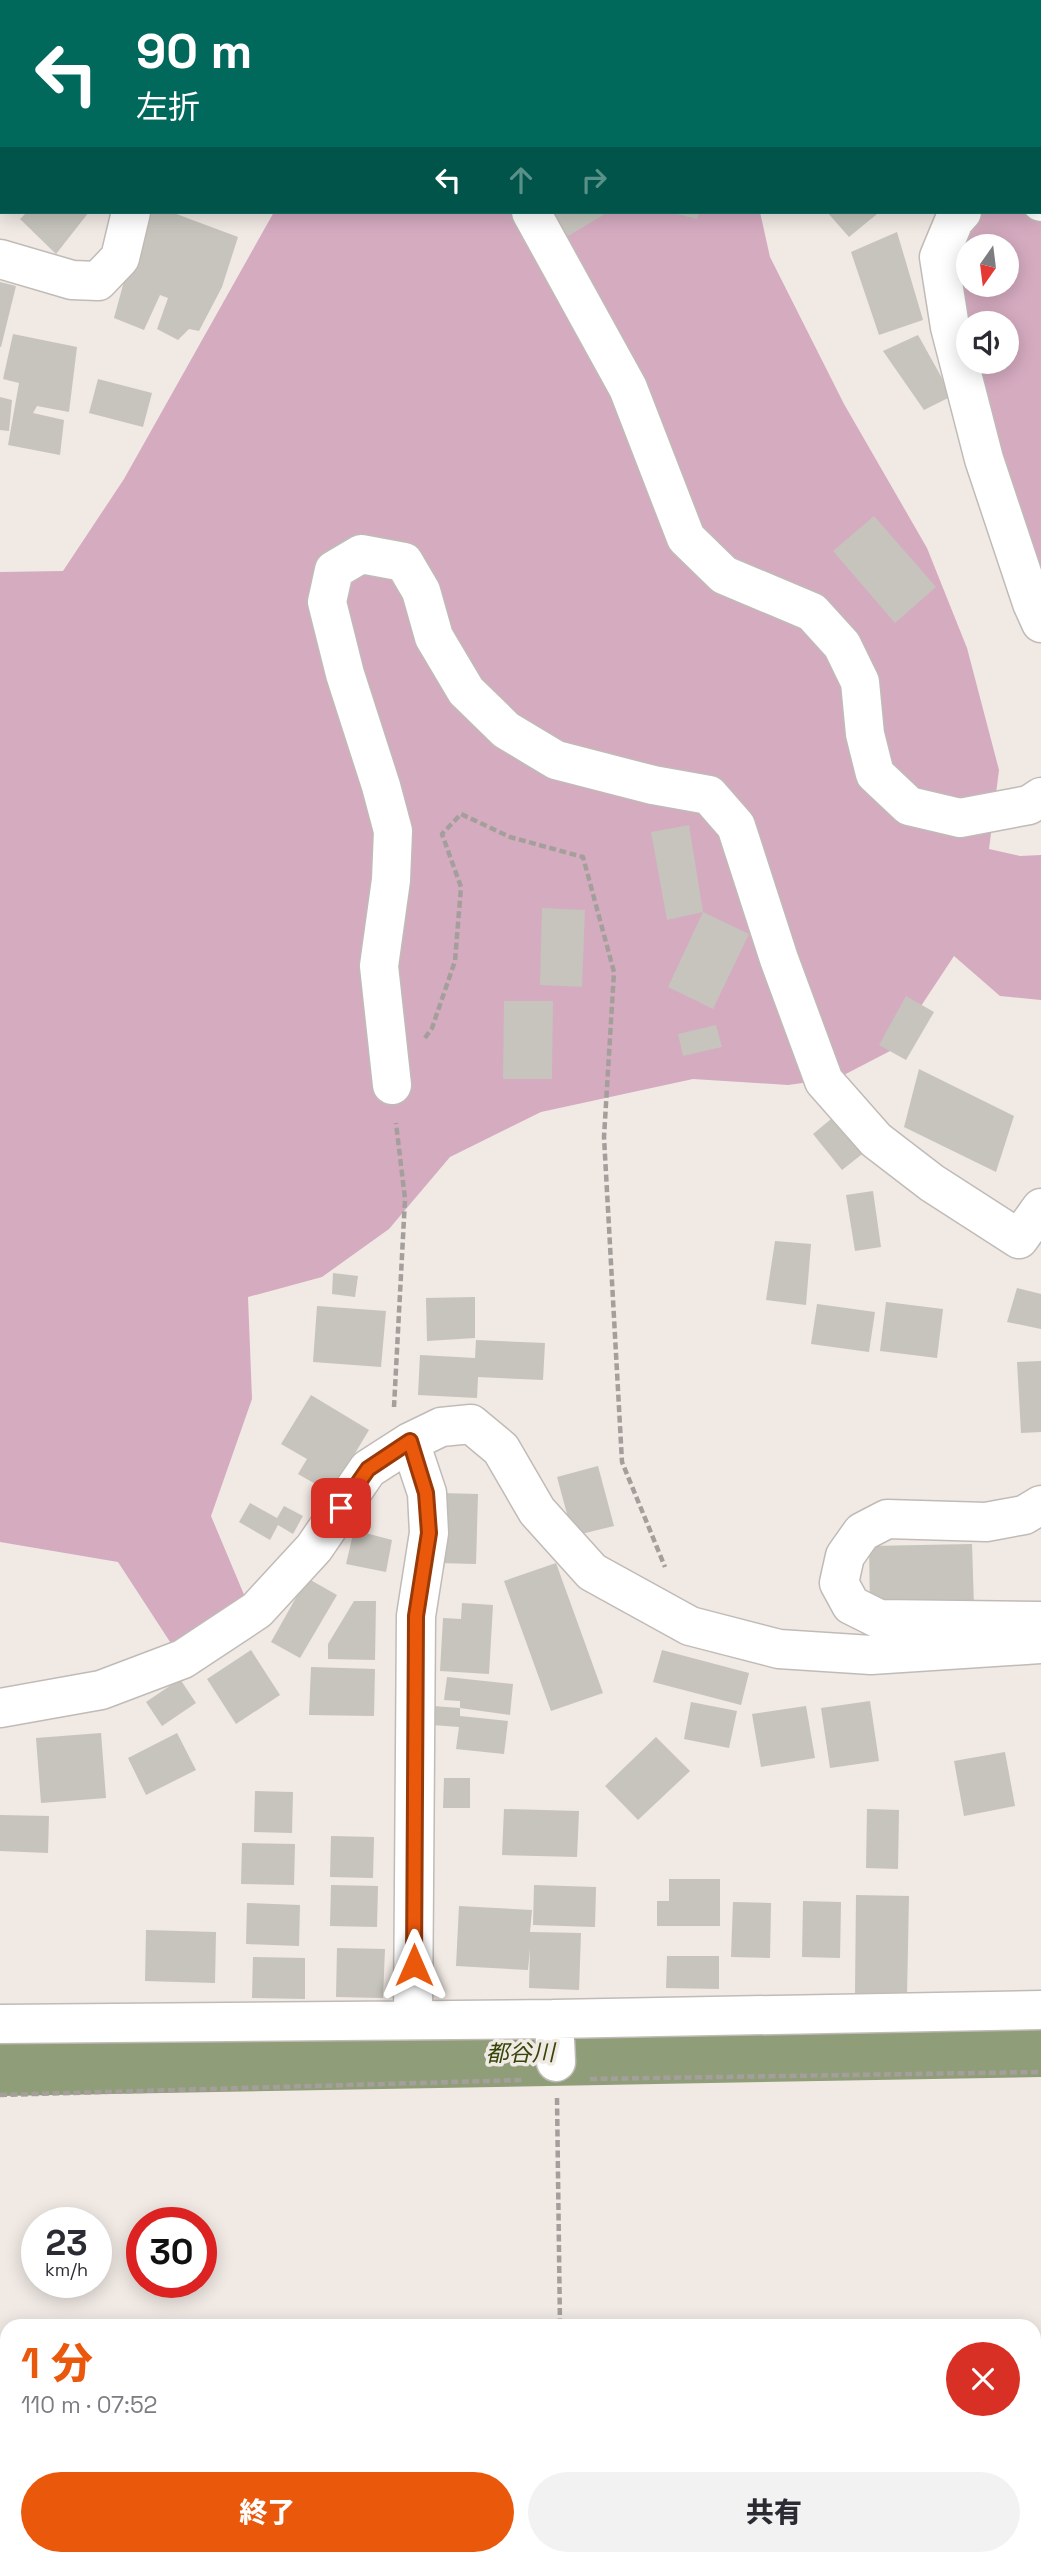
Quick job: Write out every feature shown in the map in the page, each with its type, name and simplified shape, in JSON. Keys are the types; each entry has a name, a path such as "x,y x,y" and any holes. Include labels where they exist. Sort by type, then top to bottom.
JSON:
{"street":[{"path":"0,259 72,280 98,281 120,258 131,214"},
{"path":"532,214 628,388 686,538 724,575 812,612 842,645 860,682 865,734 875,774 909,806 960,818 1029,805 1041,797"},
{"path":"960,214 954,221 939,257 950,327 984,459 1041,624"},
{"path":"392,1085 379,966 391,880 393,831 345,674 327,603 334,570 361,554 404,562 421,592 434,637 466,691 506,730 556,760 653,785 709,795 736,826 779,959 824,1081 876,1140 932,1183 1019,1239 1041,1208"},
{"path":"0,1708 101,1690 183,1659 257,1610 314,1548 368,1469 410,1441 441,1427 471,1424 501,1449 537,1511 592,1572 690,1626 779,1648 871,1655 1041,1644"},
{"path":"410,1441 426,1493 429,1533 416,1616 413,2018"},
{"path":"1041,1505 1024,1514 986,1522 887,1518 862,1532 845,1556 839,1583 851,1605 879,1619 1041,1621"},
{"path":"0,2024 413,2018 555,2048 1041,2010"}],"path":[{"path":"410,1441 393,1417 405,1199 392,1085 432,1028 454,961 461,887 442,834 461,814 510,838 583,857 614,972 604,1137 622,1462 690,1626"},
{"path":"0,2095 555,2048 1041,2072"},
{"path":"555,2048 560,2319"}],"shaded area":[{"path":"273,214 760,214 770,257 844,404 927,548 967,648 999,770 989,849 1020,856 1041,855 1041,1000 1000,996 954,956 892,1050 838,1078 788,1085 693,1079 541,1112 450,1157 389,1229 322,1277 248,1297 252,1399 211,1516 245,1597 174,1648 118,1562 0,1542 0,572 63,571 124,479"},
{"path":"960,214 1041,214 1041,623 984,459 962,374 1019,374 1019,311 956,311 956,350 939,257 954,221"}],"building":[{"path":"25,214 87,214 56,254 20,219"},
{"path":"142,214 176,214 238,237 222,287 199,331 189,329 178,340 157,329 168,298 160,295 144,330 114,318"},
{"path":"547,214 605,214 563,239"},
{"path":"677,214 698,214 697,219"},
{"path":"829,214 877,214 849,237"},
{"path":"897,232 923,320 879,335 851,252"},
{"path":"0,282 16,286 1,347 0,347"},
{"path":"13,334 77,347 69,412 37,406 33,413 64,420 60,455 8,445 19,383 3,379"},
{"path":"918,335 952,396 924,410 883,351"},
{"path":"98,379 152,393 143,427 89,413"},
{"path":"0,397 12,400 9,431 0,430"},
{"path":"874,516 936,587 895,623 833,551"},
{"path":"689,825 703,912 667,920 651,832"},
{"path":"542,908 585,910 582,987 540,985"},
{"path":"703,912 749,934 713,1009 668,987"},
{"path":"906,996 934,1012 906,1060 879,1045"},
{"path":"504,1001 553,1001 552,1079 503,1079"},
{"path":"716,1025 722,1047 683,1056 678,1034"},
{"path":"919,1069 1014,1116 996,1172 904,1127"},
{"path":"842,1110 871,1147 842,1170 813,1134"},
{"path":"873,1191 881,1247 855,1251 846,1195"},
{"path":"775,1241 811,1244 806,1305 766,1300"},
{"path":"333,1273 358,1276 355,1297 332,1294"},
{"path":"1017,1288 1041,1294 1041,1329 1007,1322"},
{"path":"475,1297 475,1338 427,1341 426,1298"},
{"path":"886,1302 943,1309 937,1358 880,1351"},
{"path":"817,1304 875,1312 869,1352 811,1344"},
{"path":"317,1306 386,1311 381,1367 313,1362"},
{"path":"476,1340 545,1343 543,1380 478,1377 477,1398 418,1395 420,1355 475,1358"},
{"path":"1041,1361 1041,1432 1021,1433 1017,1362"},
{"path":"311,1395 369,1430 331,1493 298,1474 307,1459 281,1444"},
{"path":"598,1466 614,1526 573,1536 557,1477"},
{"path":"440,1493 478,1494 476,1564 438,1563"},
{"path":"250,1503 277,1518 284,1506 303,1516 293,1534 278,1525 270,1540 239,1522"},
{"path":"354,1530 392,1540 386,1572 346,1564"},
{"path":"972,1544 974,1607 870,1609 869,1546"},
{"path":"556,1563 603,1693 551,1711 504,1581"},
{"path":"307,1578 337,1595 300,1658 271,1642"},
{"path":"354,1601 376,1601 375,1660 328,1659 328,1644"},
{"path":"462,1603 493,1605 489,1674 440,1671 443,1618 461,1619"},
{"path":"251,1650 280,1695 236,1724 207,1679"},
{"path":"662,1650 749,1673 741,1705 653,1682"},
{"path":"311,1667 375,1669 374,1716 309,1715"},
{"path":"447,1677 513,1684 510,1715 460,1708 460,1701 444,1700"},
{"path":"180,1679 196,1703 162,1726 146,1702"},
{"path":"870,1701 879,1761 830,1768 821,1708"},
{"path":"691,1702 737,1711 729,1748 684,1739"},
{"path":"433,1706 460,1708 460,1716 508,1721 504,1754 456,1749 459,1727 432,1725"},
{"path":"806,1706 815,1758 761,1767 752,1714"},
{"path":"101,1733 106,1798 41,1803 36,1738"},
{"path":"177,1733 196,1770 146,1795 128,1758"},
{"path":"656,1737 690,1771 638,1820 605,1786"},
{"path":"1005,1752 1015,1806 964,1816 954,1761"},
{"path":"444,1778 470,1778 470,1808 443,1808"},
{"path":"255,1791 293,1792 292,1833 254,1832"},
{"path":"504,1809 579,1811 577,1857 502,1855"},
{"path":"867,1809 899,1810 898,1869 866,1868"},
{"path":"0,1815 49,1816 48,1853 0,1851"},
{"path":"331,1836 374,1837 373,1878 330,1877"},
{"path":"242,1843 295,1844 294,1885 241,1884"},
{"path":"669,1879 720,1879 720,1926 657,1926 657,1901 669,1901"},
{"path":"331,1885 378,1886 377,1927 330,1926"},
{"path":"534,1885 596,1887 595,1927 533,1925"},
{"path":"856,1895 909,1896 907,1995 855,1994"},
{"path":"803,1901 841,1902 840,1958 802,1957"},
{"path":"733,1902 771,1903 770,1958 731,1957"},
{"path":"247,1903 300,1905 299,1946 246,1944"},
{"path":"459,1906 532,1910 530,1932 581,1933 579,1990 529,1988 530,1948 528,1970 456,1966"},
{"path":"146,1930 216,1932 215,1983 145,1981"},
{"path":"337,1948 385,1949 383,1998 336,1997"},
{"path":"667,1956 719,1956 719,1989 666,1988"},
{"path":"253,1957 305,1958 305,1999 252,1998"}],"waterway":[{"name":"都谷川","path":"0,2062 1041,2043"}],"route":[{"path":"341,1508 368,1469 410,1441 426,1493 429,1533 416,1616 414,1965"}]}
